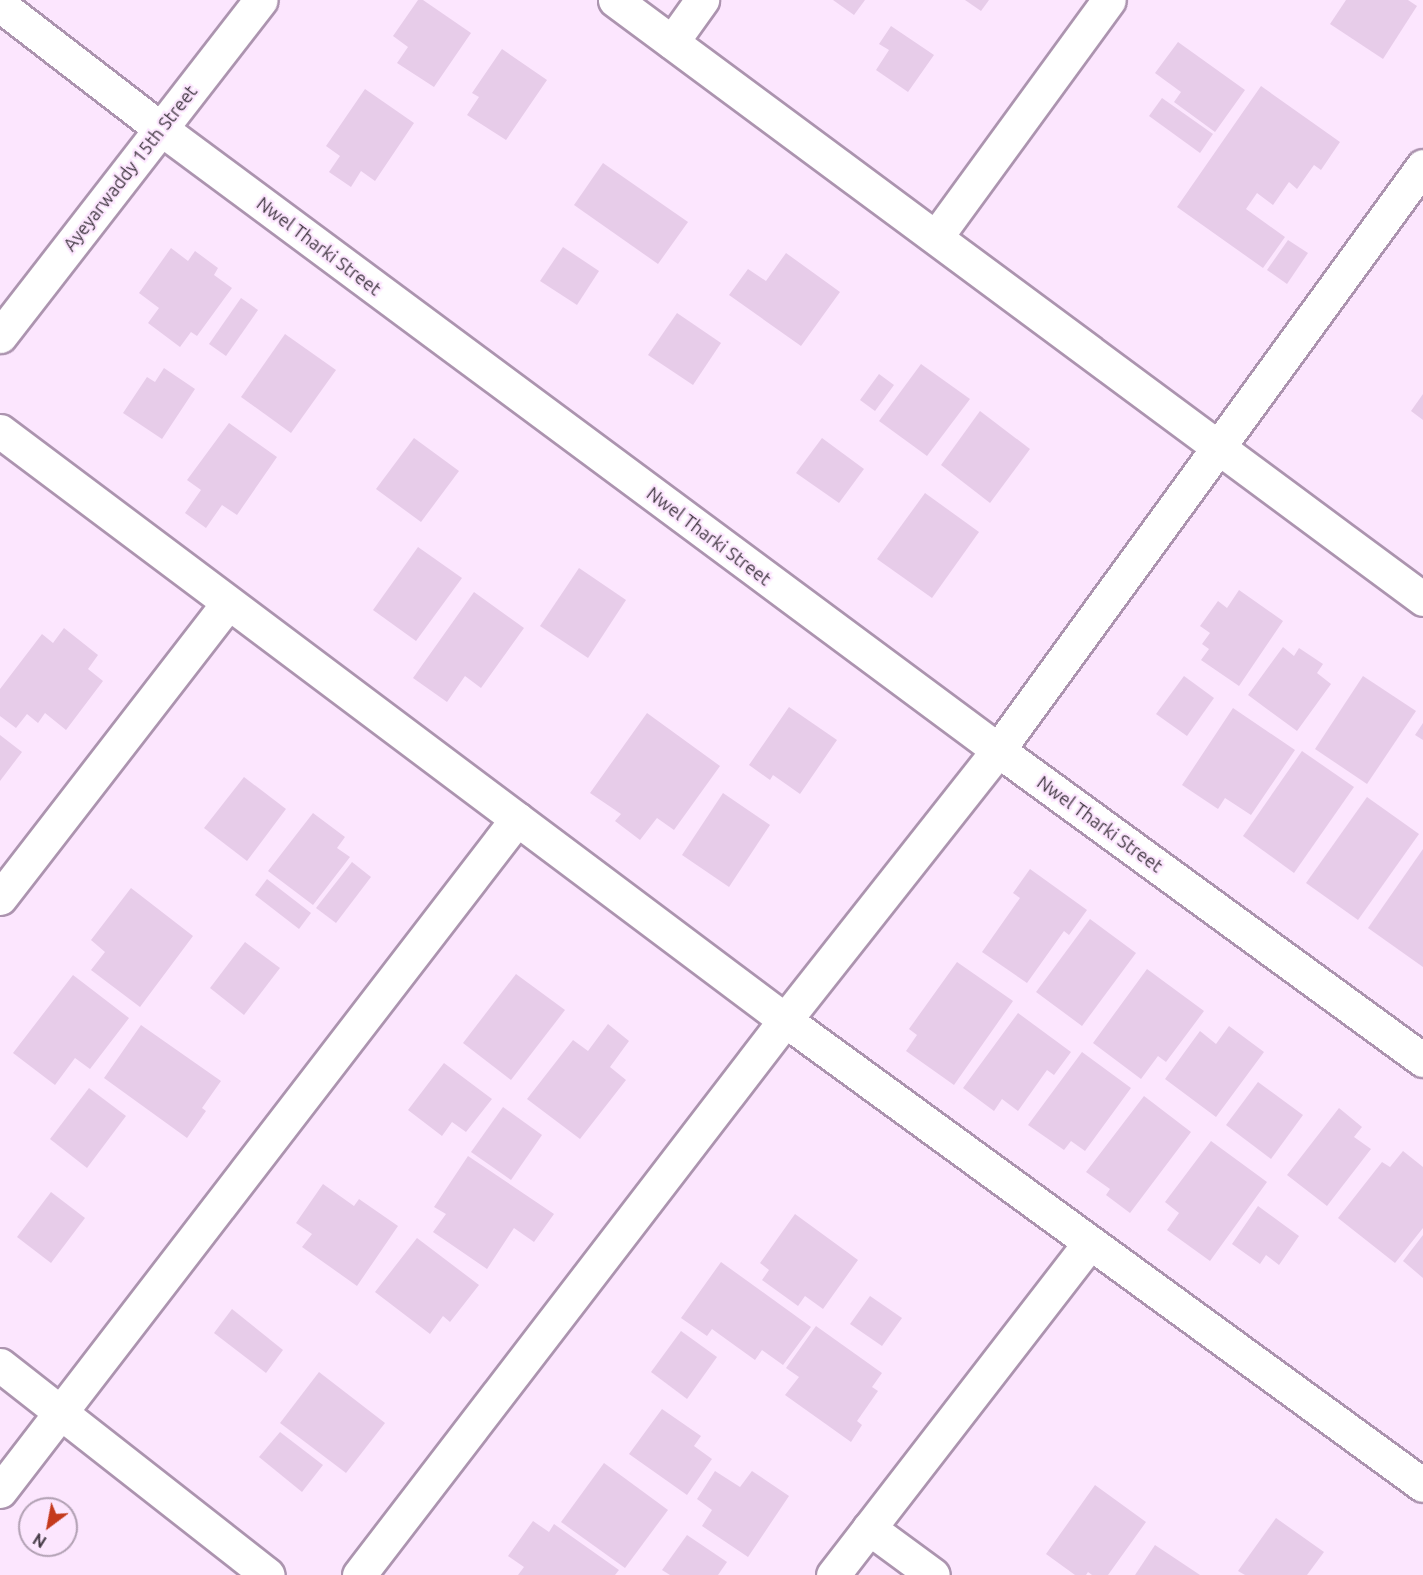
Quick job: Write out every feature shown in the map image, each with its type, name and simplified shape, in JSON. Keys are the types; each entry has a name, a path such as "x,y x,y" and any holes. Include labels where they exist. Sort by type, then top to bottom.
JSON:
{"street":[{"name":"Ayeyarwaddy 15th Street","path":"0,336 261,0"},
{"path":"615,0 1423,599"},
{"path":"672,42 702,0"},
{"path":"936,237 1109,0"},
{"name":"Nwel Tharki Street","path":"0,5 160,128 998,750 1423,1060"},
{"path":"359,1575 785,1020 998,750 1423,166"},
{"path":"0,431 785,1020 1423,1485"},
{"path":"0,898 228,603"},
{"path":"0,1491 517,819"},
{"path":"833,1575 1090,1243"},
{"path":"0,1365 267,1575"},
{"path":"869,1528 933,1575"}],"building":[{"path":"418,0 423,0 471,33 434,87 397,63 408,47 393,36"},
{"path":"833,0 865,0 854,15"},
{"path":"965,0 989,0 981,11"},
{"path":"1346,0 1408,0 1417,6 1383,59 1330,24"},
{"path":"891,26 934,55 908,92 876,70 889,50 879,44"},
{"path":"1178,42 1245,90 1215,132 1174,102 1181,92 1155,73"},
{"path":"502,49 547,80 506,140 467,115 479,97 472,93"},
{"path":"1261,86 1340,142 1321,170 1314,165 1297,189 1289,182 1273,205 1257,193 1246,209 1285,237 1263,268 1177,207"},
{"path":"365,89 414,123 375,181 361,171 351,187 329,172 340,156 326,146"},
{"path":"1162,98 1213,134 1200,153 1149,116"},
{"path":"603,163 688,222 658,264 574,205"},
{"path":"1288,240 1308,253 1287,284 1267,270"},
{"path":"563,247 599,271 577,305 540,281"},
{"path":"171,248 188,261 195,251 218,268 214,275 232,288 197,336 191,332 180,347 148,323 159,308 139,293"},
{"path":"786,253 840,292 801,346 729,295 748,269 766,281"},
{"path":"241,298 258,310 226,356 209,344"},
{"path":"677,313 721,343 693,385 648,355"},
{"path":"285,334 336,370 291,433 241,397"},
{"path":"921,364 970,399 927,456 879,421"},
{"path":"164,368 195,389 162,439 123,413 147,377 155,382"},
{"path":"879,374 894,385 875,411 860,400"},
{"path":"1423,394 1423,420 1411,411"},
{"path":"980,411 1030,449 990,503 941,465"},
{"path":"229,423 277,457 237,515 222,505 206,528 185,513 201,490 187,480"},
{"path":"414,438 459,471 421,522 376,489"},
{"path":"822,438 864,469 839,503 796,473"},
{"path":"925,493 979,532 932,598 877,559"},
{"path":"418,547 462,578 416,641 373,610"},
{"path":"579,568 626,600 588,658 540,626"},
{"path":"1239,590 1283,621 1239,686 1201,660 1209,649 1202,644 1210,633 1200,626 1218,601 1227,608"},
{"path":"474,592 524,628 481,688 465,676 447,702 413,678"},
{"path":"64,628 98,655 88,669 103,681 66,730 45,713 38,723 27,714 16,728 0,716 0,689 42,634 53,643"},
{"path":"1283,647 1294,656 1299,648 1323,664 1317,673 1331,684 1297,731 1248,695"},
{"path":"1184,676 1214,698 1187,736 1156,714"},
{"path":"1363,676 1416,711 1367,784 1315,749"},
{"path":"789,707 837,740 800,794 773,775 770,780 749,765"},
{"path":"1233,708 1295,750 1251,815 1225,798 1218,809 1182,785"},
{"path":"647,713 720,766 674,830 657,818 640,840 615,821 621,814 590,793"},
{"path":"1423,723 1423,740 1415,735"},
{"path":"0,735 22,752 0,781"},
{"path":"1302,751 1354,787 1294,873 1243,836"},
{"path":"244,777 286,809 247,861 204,828"},
{"path":"723,793 770,825 729,887 682,855"},
{"path":"1367,797 1419,834 1358,920 1306,883"},
{"path":"313,813 345,837 337,848 350,857 313,905 268,871"},
{"path":"1423,849 1423,967 1368,928"},
{"path":"352,862 371,877 336,923 316,908"},
{"path":"1030,869 1087,910 1069,935 1064,931 1027,983 982,952 1020,898 1013,893"},
{"path":"267,879 311,913 299,929 255,895"},
{"path":"131,888 193,936 140,1007 91,970 105,952 91,940"},
{"path":"1090,919 1136,953 1082,1026 1036,992"},
{"path":"245,942 280,968 244,1015 210,988"},
{"path":"957,962 1013,1001 954,1085 906,1051 917,1035 909,1029"},
{"path":"1147,969 1204,1011 1166,1062 1158,1056 1141,1079 1093,1043"},
{"path":"516,974 565,1010 511,1080 463,1043"},
{"path":"73,975 129,1018 90,1069 75,1058 55,1085 13,1053"},
{"path":"1018,1013 1071,1052 1054,1075 1047,1070 1018,1111 1002,1099 994,1111 963,1088"},
{"path":"608,1024 629,1041 610,1067 626,1080 580,1139 527,1099 573,1040 588,1051"},
{"path":"141,1025 221,1081 202,1108 206,1111 187,1138 104,1078"},
{"path":"1229,1026 1264,1052 1216,1117 1165,1079 1200,1031 1216,1044"},
{"path":"1082,1052 1131,1088 1085,1151 1071,1141 1064,1150 1028,1125"},
{"path":"444,1063 492,1099 466,1132 452,1122 442,1136 408,1110"},
{"path":"1258,1082 1303,1115 1271,1159 1226,1125"},
{"path":"89,1088 126,1116 87,1168 50,1139"},
{"path":"1144,1096 1191,1132 1130,1213 1106,1195 1110,1189 1086,1172"},
{"path":"503,1107 542,1135 511,1180 471,1152"},
{"path":"1339,1108 1362,1127 1354,1137 1371,1149 1327,1206 1287,1175"},
{"path":"1211,1141 1267,1182 1210,1261 1167,1230 1179,1213 1165,1202"},
{"path":"1403,1151 1423,1167 1423,1228 1395,1263 1338,1218 1382,1162 1390,1167"},
{"path":"468,1156 554,1214 534,1242 514,1228 487,1269 433,1232 446,1214 434,1207"},
{"path":"323,1184 354,1206 359,1199 398,1226 357,1286 302,1247 312,1234 296,1223"},
{"path":"51,1192 85,1218 51,1263 17,1237"},
{"path":"1258,1206 1299,1236 1279,1265 1266,1255 1260,1264 1232,1244"},
{"path":"795,1214 858,1260 823,1309 805,1296 798,1306 762,1280 769,1270 760,1263"},
{"path":"1423,1235 1423,1278 1403,1261"},
{"path":"417,1238 479,1285 450,1322 443,1316 430,1334 375,1292"},
{"path":"721,1262 811,1327 783,1365 762,1350 755,1360 712,1329 707,1336 681,1318"},
{"path":"870,1296 902,1318 882,1346 850,1324"},
{"path":"232,1309 283,1350 266,1373 214,1333"},
{"path":"816,1326 882,1373 872,1387 878,1391 857,1421 862,1425 851,1442 785,1395 799,1377 786,1368"},
{"path":"681,1331 717,1357 687,1399 651,1372"},
{"path":"319,1372 385,1423 346,1473 280,1423"},
{"path":"662,1409 701,1436 694,1446 712,1459 687,1495 629,1454"},
{"path":"280,1432 323,1465 302,1492 259,1457"},
{"path":"604,1463 668,1510 625,1568 561,1522"},
{"path":"715,1471 740,1487 752,1471 789,1496 748,1557 702,1526 712,1510 697,1499"},
{"path":"1095,1485 1146,1522 1108,1575 1092,1575 1088,1572 1086,1575 1075,1575 1046,1554"},
{"path":"1276,1518 1324,1552 1307,1575 1245,1575 1238,1571"},
{"path":"533,1521 549,1532 554,1524 619,1570 615,1575 518,1575 524,1567 508,1556"},
{"path":"687,1535 727,1562 718,1575 670,1575 662,1570"},
{"path":"1155,1545 1200,1575 1135,1575"}]}
